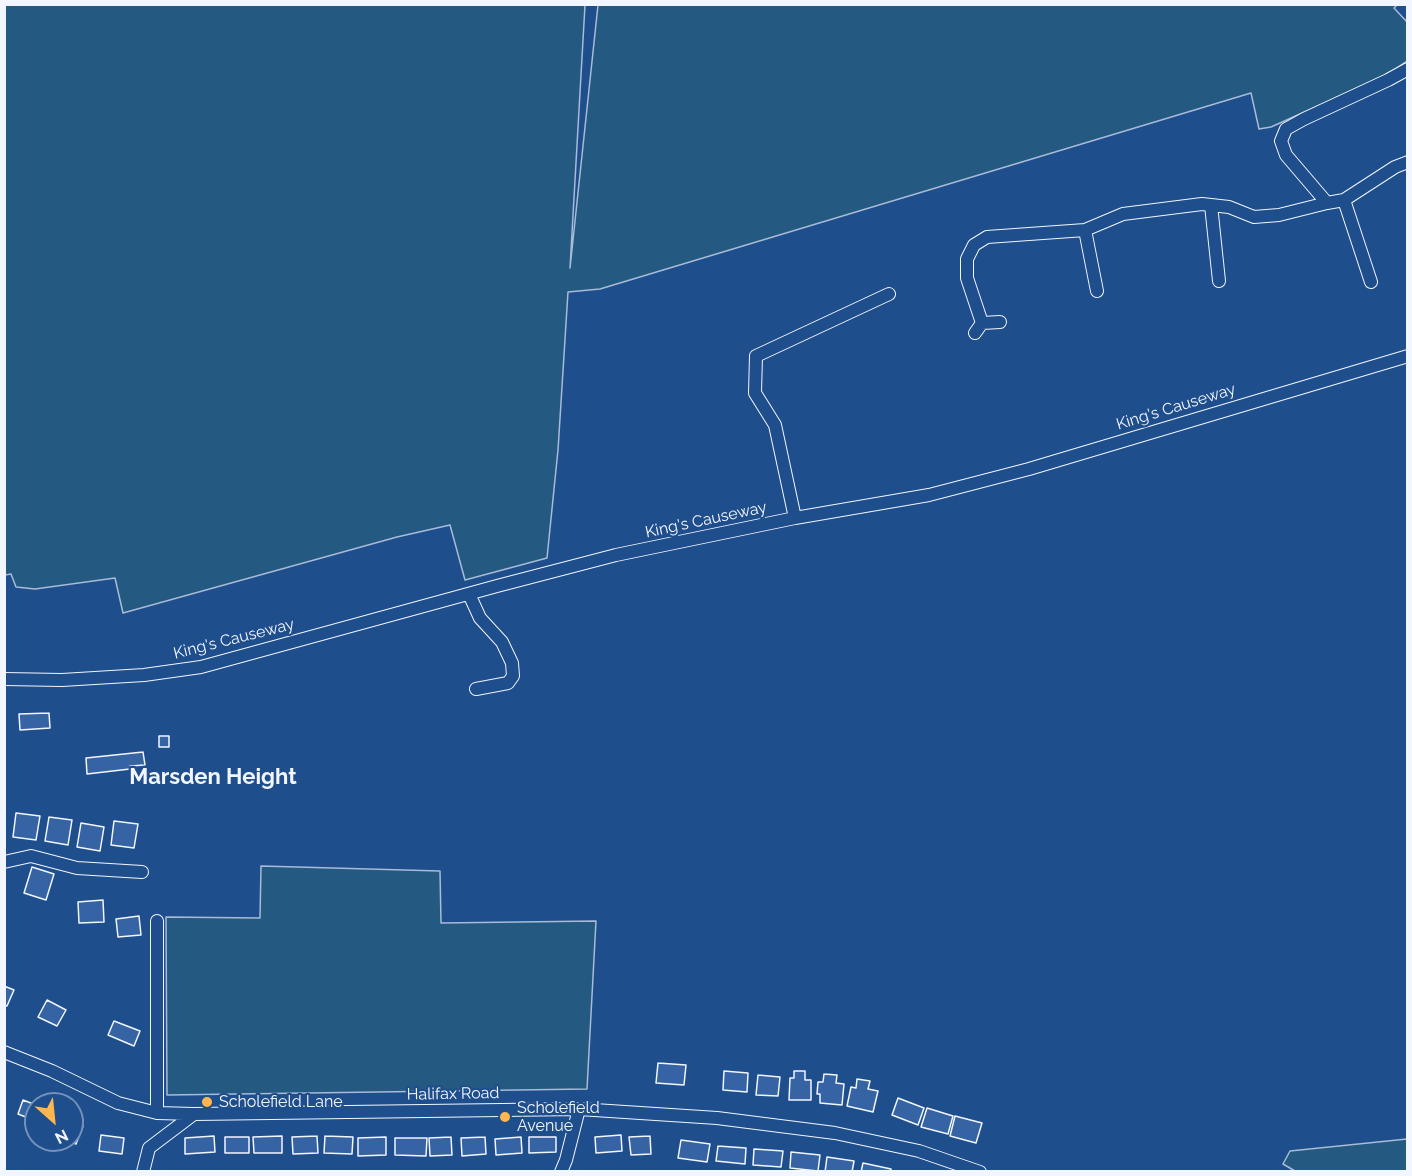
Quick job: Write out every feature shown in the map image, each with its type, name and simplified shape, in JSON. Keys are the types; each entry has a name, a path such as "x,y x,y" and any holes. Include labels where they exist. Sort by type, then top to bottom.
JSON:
{"street":[{"path":"1327,203 1286,155 1281,141 1286,129 1407,69"},
{"path":"1000,322 979,328 967,278 967,259 974,245 987,237 1085,230 1123,214 1203,204 1228,207 1254,217 1279,215 1344,200 1395,167 1407,162"},
{"path":"1344,200 1371,282"},
{"path":"1211,205 1219,281"},
{"path":"1085,230 1097,291"},
{"path":"795,518 775,425 755,393 756,357 889,294"},
{"name":"King's Causeway","path":"4,679 62,680 144,675 201,667 616,555 795,518 929,495 1029,469 1407,356"},
{"path":"469,594 480,618 502,642 512,663 513,676 508,683 476,690"},
{"path":"4,862 31,856 76,868 142,872"},
{"path":"157,921 157,1113"},
{"name":"Halifax Road","path":"4,1052 52,1071 118,1103 157,1113 579,1109 717,1118 834,1133 920,1151 980,1172"},
{"path":"561,1172 579,1109"},
{"path":"143,1172 149,1148 194,1114"}],"shaded area":[{"path":"1398,4 1394,8 1407,22 1407,61 1385,76 1271,127 1259,129 1251,93 600,289 568,292 558,450 547,558 465,580 450,525 397,537 123,613 115,578 35,589 16,587 11,574 5,575 5,5 585,5 570,268 598,5"},
{"path":"261,866 440,871 441,923 596,921 587,1089 167,1095 166,917 260,918"},
{"path":"1407,1139 1407,1171 1295,1171 1283,1164 1290,1151"}],"building":[{"path":"49,713 50,728 20,730 19,714"},
{"path":"159,736 169,736 169,747 159,747"},
{"path":"143,752 145,765 87,774 86,758"},
{"path":"16,813 40,816 36,840 13,837"},
{"path":"49,817 72,820 68,845 45,841"},
{"path":"114,821 138,824 134,848 111,845"},
{"path":"81,823 104,827 100,851 77,847"},
{"path":"32,867 54,874 46,900 24,893"},
{"path":"103,900 104,922 79,923 78,902"},
{"path":"139,916 141,935 118,937 116,919"},
{"path":"4,986 14,990 7,1006 4,1005"},
{"path":"47,1000 66,1010 57,1026 38,1017"},
{"path":"114,1021 140,1031 134,1046 108,1035"},
{"path":"658,1063 686,1065 684,1085 656,1083"},
{"path":"724,1071 748,1073 747,1092 723,1090"},
{"path":"794,1071 805,1071 805,1080 811,1080 811,1100 789,1100 790,1078 794,1078"},
{"path":"824,1074 837,1075 836,1083 844,1084 842,1105 820,1103 820,1094 817,1094 818,1082 823,1082"},
{"path":"758,1075 780,1077 778,1096 756,1095"},
{"path":"857,1079 870,1081 868,1089 878,1091 873,1112 847,1106 851,1087 856,1088"},
{"path":"898,1098 924,1108 918,1125 892,1115"},
{"path":"23,1100 24,1100 24,1116 18,1114"},
{"path":"927,1108 953,1116 948,1134 921,1127"},
{"path":"955,1116 982,1123 976,1143 950,1136"},
{"path":"101,1135 124,1138 122,1154 99,1151"},
{"path":"621,1135 622,1151 596,1153 595,1137"},
{"path":"214,1136 215,1152 185,1154 185,1138"},
{"path":"282,1136 282,1153 254,1153 253,1137"},
{"path":"317,1136 318,1153 293,1154 292,1137"},
{"path":"325,1136 353,1137 352,1154 324,1153"},
{"path":"650,1136 651,1154 631,1155 629,1137"},
{"path":"225,1137 249,1137 249,1153 225,1153"},
{"path":"386,1137 386,1155 358,1156 358,1138"},
{"path":"451,1137 452,1155 430,1156 429,1138"},
{"path":"485,1137 486,1154 462,1156 461,1138"},
{"path":"521,1137 522,1153 496,1155 495,1139"},
{"path":"529,1137 556,1137 556,1152 529,1153"},
{"path":"395,1138 427,1138 426,1156 395,1155"},
{"path":"681,1140 710,1144 707,1162 678,1158"},
{"path":"718,1146 746,1148 745,1164 716,1161"},
{"path":"754,1149 783,1151 781,1167 753,1165"},
{"path":"791,1152 820,1155 818,1171 790,1168"},
{"path":"827,1157 854,1161 852,1172 825,1172"},
{"path":"863,1163 891,1169 891,1172 861,1172"}],"place":[{"name":"Scholefield Lane","path":"207,1102"},
{"name":"Scholefield Avenue","path":"505,1117"}],"district":[{"name":"Marsden Height","path":"213,777"}]}
